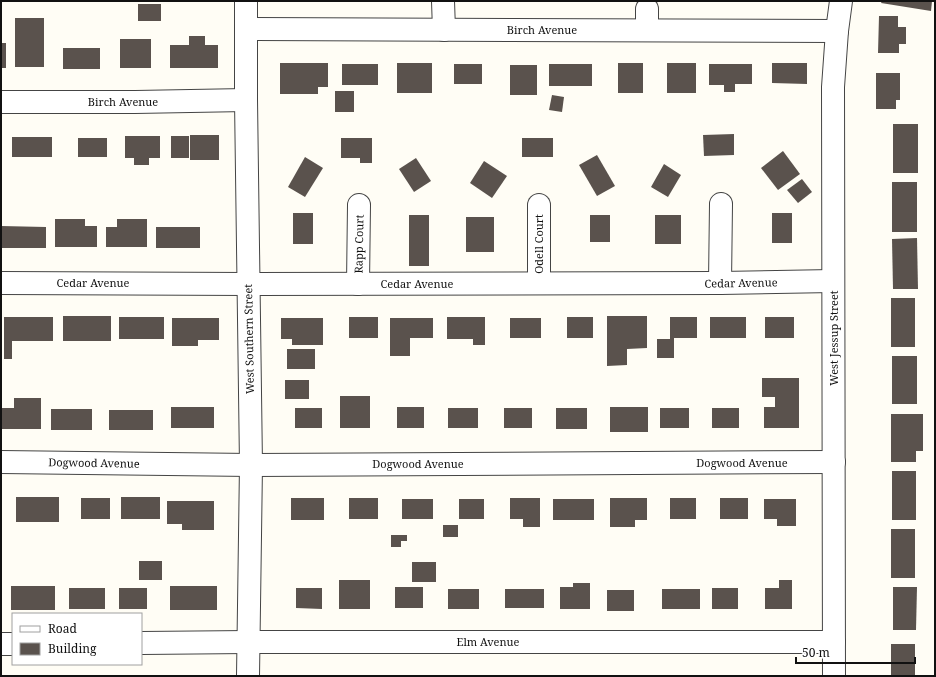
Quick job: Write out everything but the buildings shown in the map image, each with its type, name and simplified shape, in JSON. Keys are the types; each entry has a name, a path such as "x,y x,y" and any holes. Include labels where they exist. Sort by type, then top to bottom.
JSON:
{"street":[{"name":"West Southern Street","path":"246,1 251,465 248,676"},
{"path":"443,1 444,30"},
{"name":"West Jessup Street","path":"834,676 833,87 837,31 841,1"},
{"name":"Birch Avenue","path":"246,29 444,30 647,20 837,31"},
{"name":"Birch Avenue","path":"1,102 246,100"},
{"path":"720,283 721,204"},
{"name":"Rapp Court","path":"358,284 359,205"},
{"name":"Odell Court","path":"539,205 539,283"},
{"name":"Cedar Avenue","path":"1,283 358,284 720,283 833,281"},
{"name":"Dogwood Avenue","path":"1,462 251,465 834,462"},
{"name":"Elm Avenue","path":"142,643 834,642"},
{"path":"1,644 12,644"}]}
